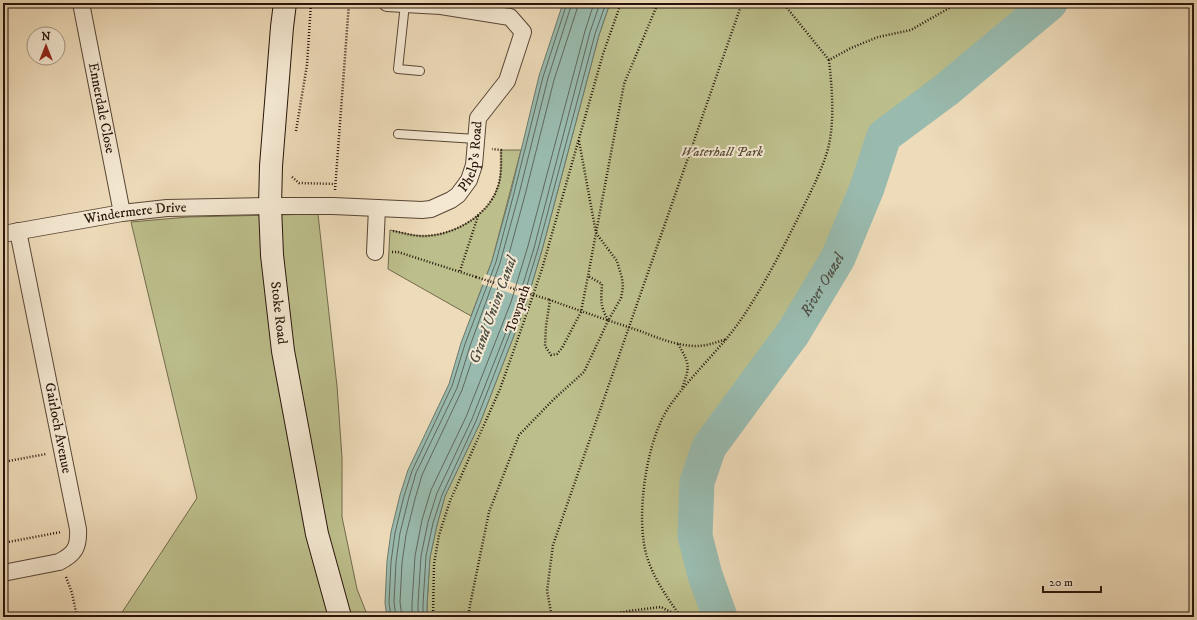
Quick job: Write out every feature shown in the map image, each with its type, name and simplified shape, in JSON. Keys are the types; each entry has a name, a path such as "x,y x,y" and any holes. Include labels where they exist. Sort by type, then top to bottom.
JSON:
{"street":[{"name":"Ennerdale Close","path":"81,3 122,213"},
{"name":"Stoke Road","path":"285,3 271,166 270,206 272,255 282,350 318,534 340,617"},
{"name":"Phelp's Road","path":"270,206 431,209 451,200 458,195 470,176 474,165 478,118 507,81 523,32 510,17 441,6 387,3"},
{"name":"Windermere Drive","path":"11,233 122,213 167,208 270,206"},
{"path":"375,252 377,208"},
{"name":"Gairloch Avenue","path":"3,573 59,562 74,551 77,544 78,529 62,451 11,233"}],"lane":[{"path":"405,4 398,69 420,72"},
{"path":"398,134 476,139"}],"path":[{"path":"296,135 307,65 311,3"},
{"path":"332,206 349,3"},
{"name":"Towpath","path":"433,617 434,564 439,535 450,501 500,389 542,269 604,54 621,3"},
{"path":"550,300 545,346 551,355 557,354 562,348 581,312 624,84 658,3"},
{"path":"552,617 547,591 553,546 742,3"},
{"path":"680,617 655,576 647,557 643,533 643,507 648,460 657,430 668,408 727,339 742,318 781,252 817,180 828,149 832,118 832,91 829,60 783,3"},
{"path":"829,60 851,48 878,37 911,30 958,3"},
{"path":"468,617 489,512 520,435 554,399 584,372 608,321 621,298 623,288 622,278 617,261 596,233 579,139"},
{"path":"291,172 291,176 298,182 335,184"},
{"path":"460,272 478,216"},
{"path":"375,252 398,252 550,300 581,312 678,344 696,346 727,339"},
{"path":"588,276 602,284 600,301 608,321"},
{"path":"678,344 686,358 689,371 681,391"},
{"path":"3,462 62,451"},
{"path":"3,543 78,529"},
{"path":"59,562 72,592 78,617"},
{"path":"603,617 628,611 661,607 680,617"}],"green space":[{"name":"Waterhall Park","path":"610,3 1050,3 946,90 884,136 867,188 838,258 793,333 709,447 697,482 695,536 705,575 720,617 427,617 430,557 445,496 480,423 525,307 542,250 599,35"},
{"path":"501,150 521,150 492,261 471,316 388,269 390,230 419,236 434,235 457,229 477,216 492,199 499,184"},
{"path":"318,214 337,386 342,458 342,517 357,589 368,617 119,617 197,498 131,222 188,217"}],"water":[{"name":"Grand Union Canal","path":"563,3 610,3 599,35 542,250 525,307 480,423 445,496 430,557 427,617 387,617 385,603 387,561 391,532 400,495 408,470 449,384 461,343 492,261 511,192 539,76"}],"pier":[{"path":"485,274 533,289 529,299 481,284"}],"waterway":[{"name":"River Ouzel","path":"720,617 705,575 695,536 697,482 709,447 793,333 838,258 867,188 884,136 946,90 1050,3"}]}
